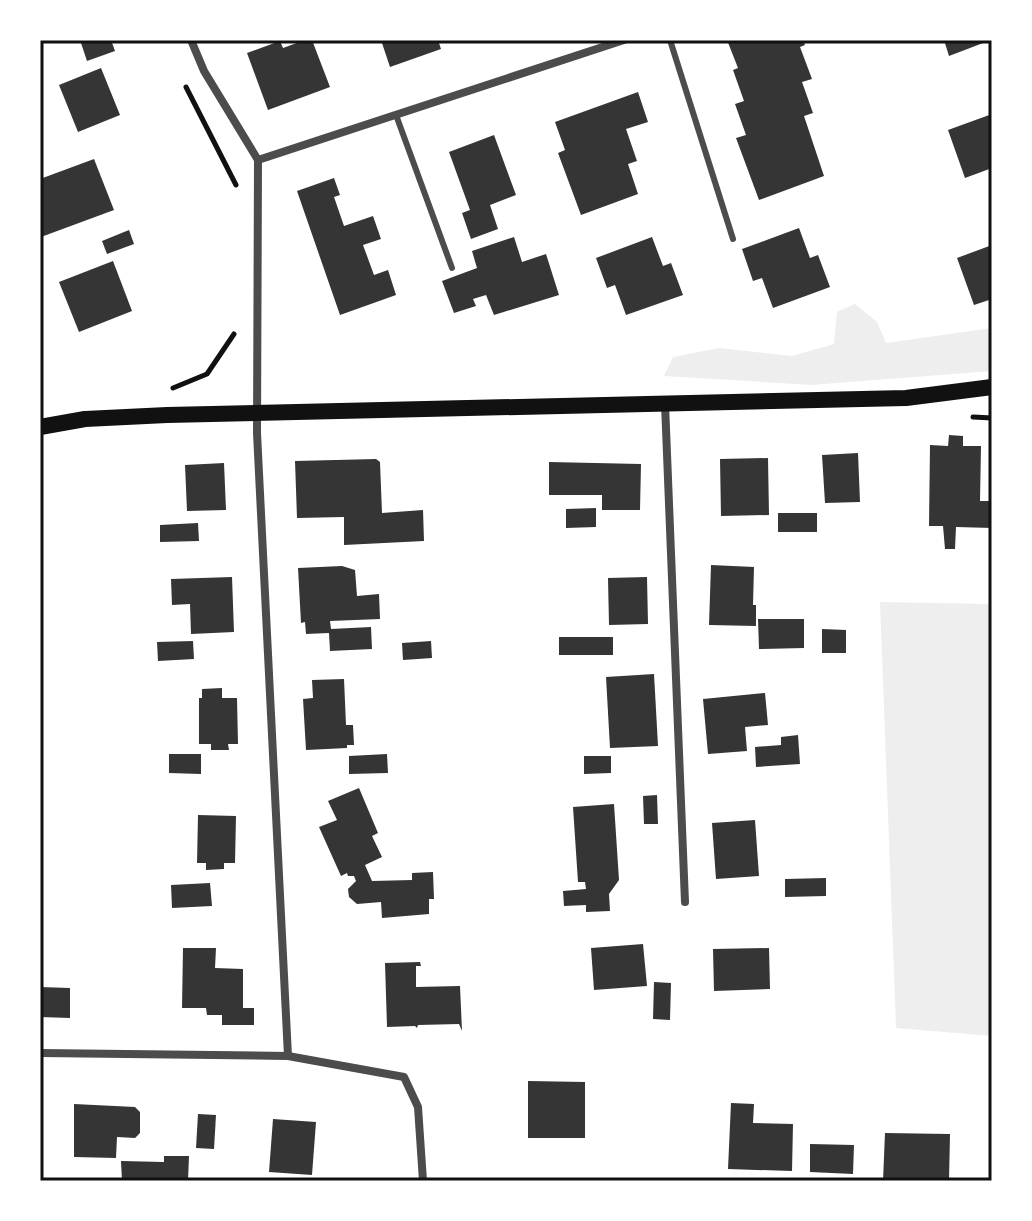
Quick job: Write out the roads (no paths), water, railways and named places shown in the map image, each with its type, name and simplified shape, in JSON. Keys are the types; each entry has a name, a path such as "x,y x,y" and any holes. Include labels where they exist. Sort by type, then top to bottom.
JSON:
{"main road":[{"path":"40,427 85,419 257,413 906,398 992,387"}],"street":[{"path":"191,40 204,71 258,160 257,413 288,1056"},
{"path":"258,160 624,40"},
{"path":"665,404 685,902"},
{"path":"40,1053 288,1056 404,1077 418,1107 423,1181"}],"lane":[{"path":"670,40 733,239"},
{"path":"396,115 452,268"}]}
